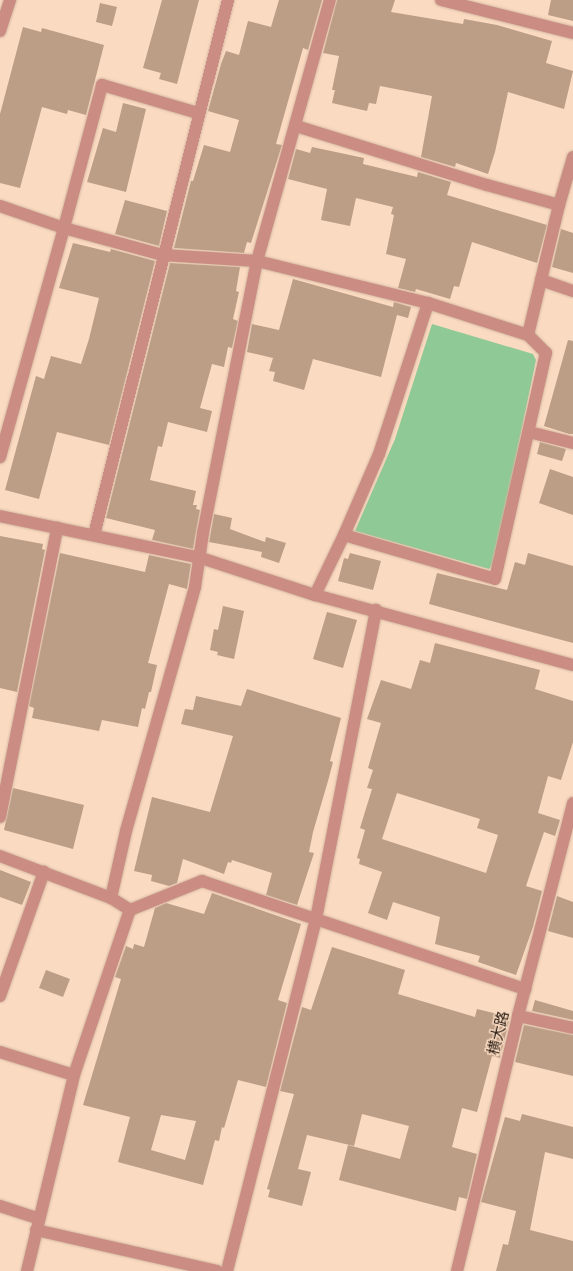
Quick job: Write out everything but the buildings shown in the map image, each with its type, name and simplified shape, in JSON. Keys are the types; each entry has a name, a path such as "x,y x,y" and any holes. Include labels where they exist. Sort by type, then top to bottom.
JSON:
{"street":[{"path":"0,31 4,13 10,0"},
{"path":"94,535 198,113 228,0"},
{"path":"111,898 126,831 195,587 201,558 203,533 257,261 330,0"},
{"path":"441,0 573,33"},
{"path":"0,458 102,85 198,113"},
{"path":"296,126 487,185 559,205"},
{"path":"528,335 559,205 573,157"},
{"path":"0,206 64,228 163,254 257,261 428,303 528,335 546,353 495,579 344,535"},
{"path":"541,280 573,291"},
{"path":"315,595 344,535 380,454 428,303"},
{"path":"529,432 573,443"},
{"path":"0,516 201,558 315,595 376,610 573,665"},
{"path":"0,817 57,528"},
{"path":"228,1271 316,919 376,610"},
{"name":"横大路","path":"457,1271 518,1016 573,803"},
{"path":"0,856 111,898 130,910"},
{"path":"0,996 44,872"},
{"path":"27,1271 38,1218 74,1075 130,910 202,881 525,989"},
{"path":"518,1016 573,1028"},
{"path":"0,1052 74,1075"},
{"path":"0,1206 38,1218"},
{"path":"36,1230 216,1271"}],"green space":[{"path":"432,324 533,354 536,360 494,563 489,569 355,531 395,439"}]}
